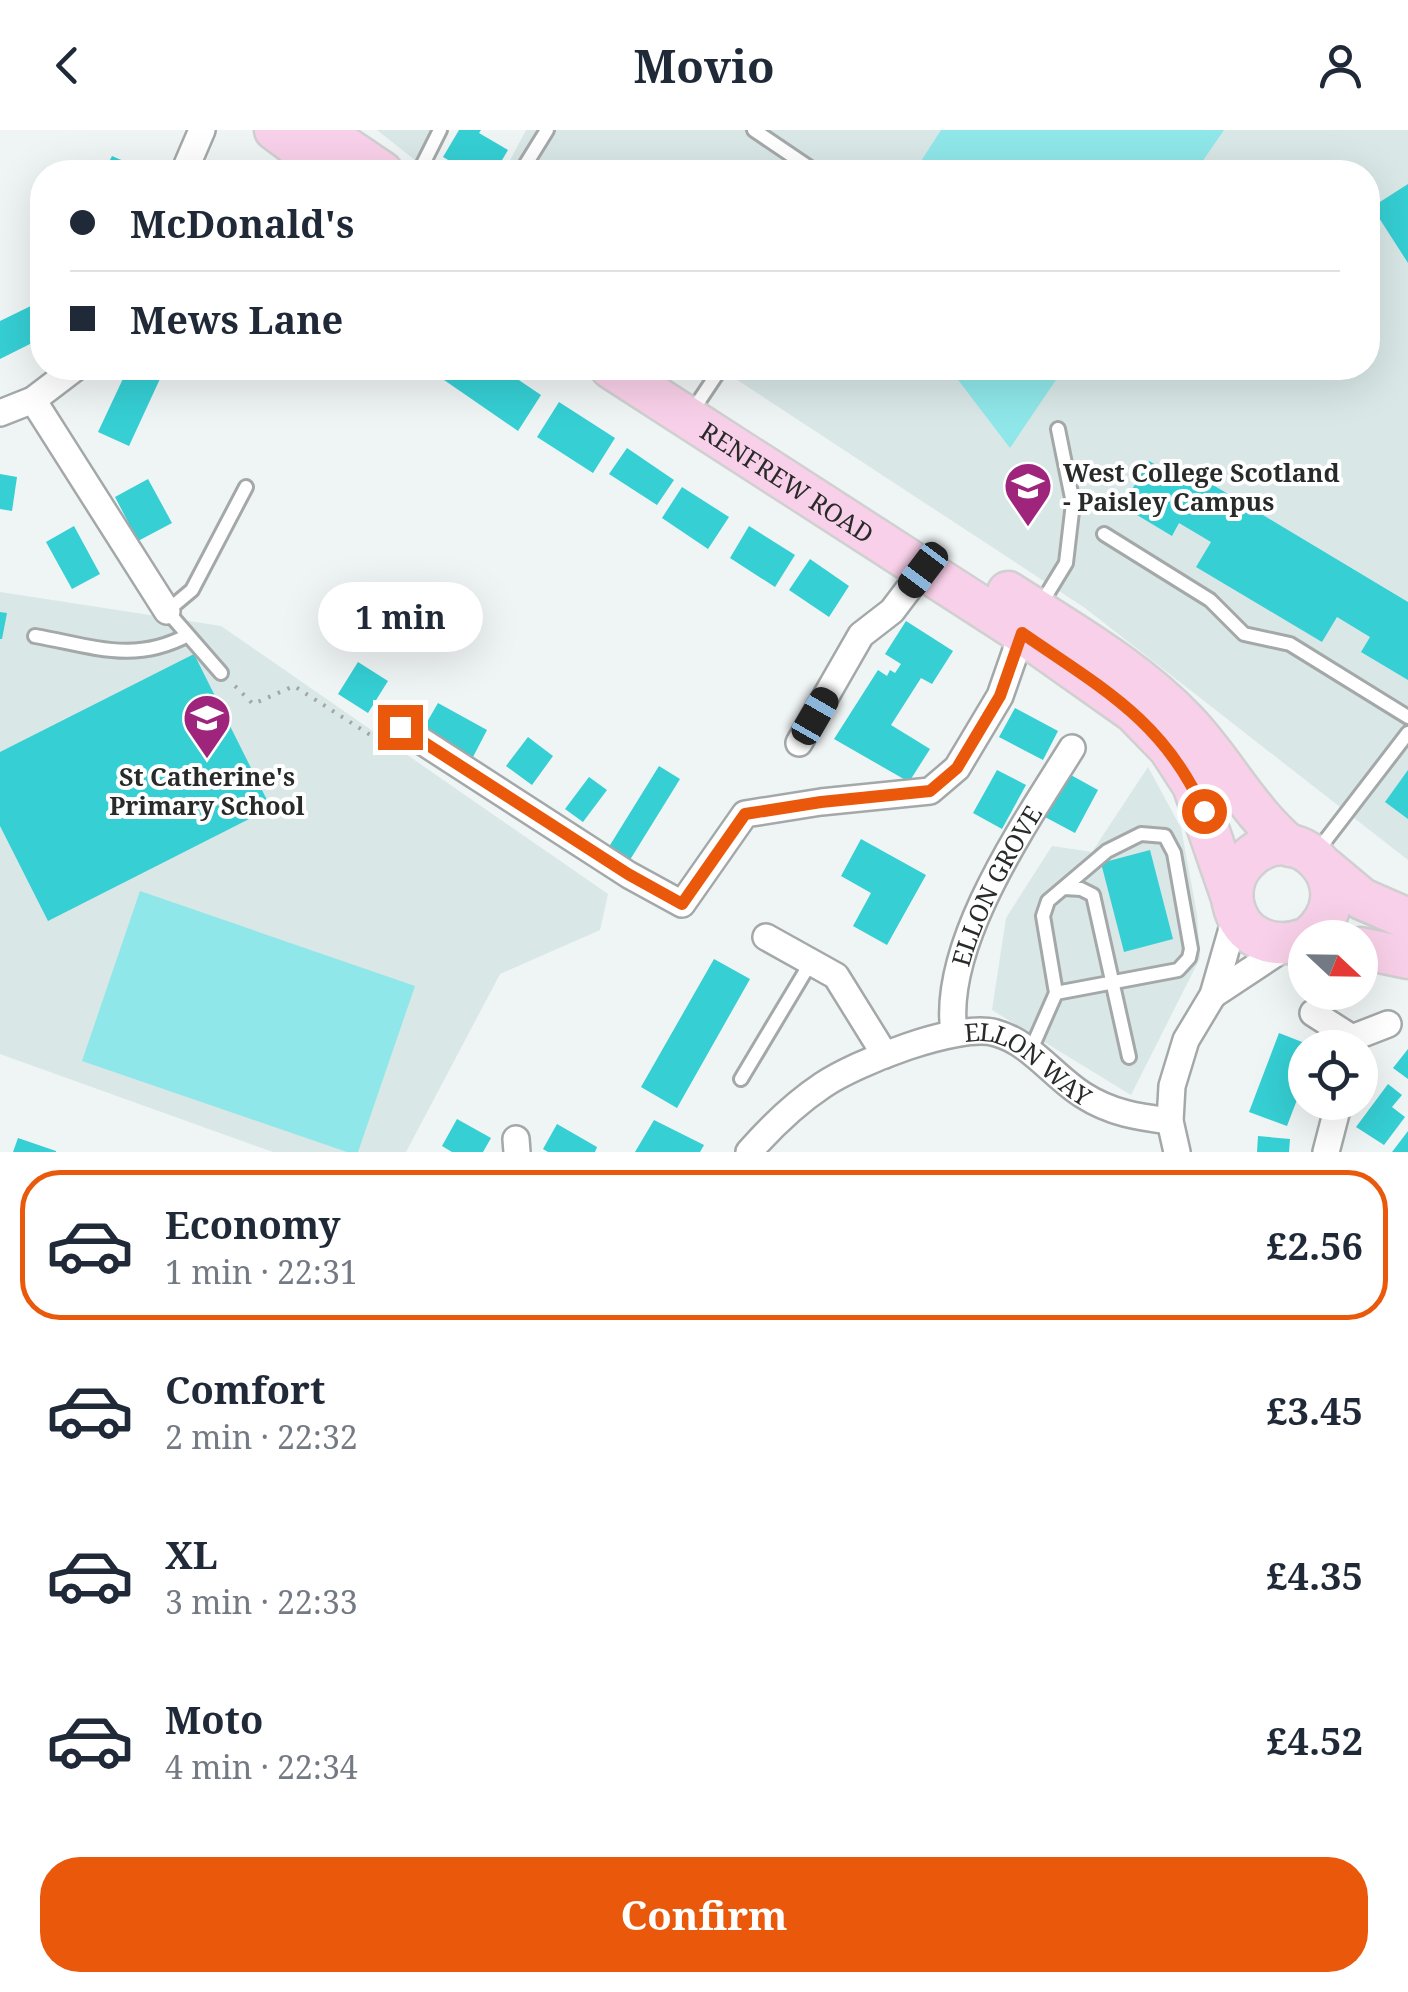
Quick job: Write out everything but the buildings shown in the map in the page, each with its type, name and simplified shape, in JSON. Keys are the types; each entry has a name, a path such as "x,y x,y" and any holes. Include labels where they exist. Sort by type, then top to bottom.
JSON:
{"main road":[{"path":"275,130 316,160"},
{"path":"320,130 364,160"},
{"name":"RENFREW ROAD","path":"653,380 703,394 923,570 1128,672 1164,701 1214,753 1257,814 1362,899 1408,919"},
{"name":"RENFREW ROAD","path":"680,380 1030,622 1169,748 1204,811 1234,907"},
{"path":"1288,942 1274,944 1258,939 1245,929 1234,907 1234,882 1252,854 1267,847 1310,856 1331,883 1332,900 1324,920"},
{"path":"1378,952 1408,958"}],"street":[{"path":"189,160 202,130"},
{"path":"0,414 33,400 59,380"},
{"path":"33,400 167,610"},
{"path":"800,743 862,635 892,612 923,570"},
{"path":"400,727 628,874 682,904 745,814 930,791 957,768 1000,696 1030,622"},
{"name":"ELLON GROVE","path":"954,1032 950,1007 964,949 1006,856 1072,748"},
{"path":"1177,1152 1170,1121 1172,1086 1186,1040 1213,995 1234,907"},
{"path":"766,937 836,976 885,1055"},
{"path":"1213,995 1288,948"},
{"path":"1313,1013 1335,1030"},
{"path":"1376,1030 1388,1024"},
{"name":"ELLON WAY","path":"766,1146 824,1084 885,1055 954,1032 996,1032 1030,1052 1081,1094 1108,1108 1121,1114 1170,1121"},
{"path":"1326,1152 1333,1120"}],"lane":[{"path":"424,160 440,130"},
{"path":"528,160 546,130"},
{"path":"754,130 798,160"},
{"path":"1030,622 1066,563 1073,503 1058,429"},
{"path":"221,673 167,610 192,590 246,487"},
{"path":"1104,534 1210,600 1244,634 1290,644 1408,717"},
{"path":"35,636 133,654 166,646 188,635"},
{"path":"1310,856 1408,733"},
{"path":"1030,1052 1056,993 1043,916 1048,901 1108,852 1141,834 1165,836 1174,853 1191,950 1189,958 1178,970 1056,993"},
{"path":"1064,888 1093,895 1129,1057"},
{"path":"740,1079 812,962"}],"shaded area":[{"path":"377,130 445,130 429,160 415,160"},
{"path":"526,130 1408,130 1408,860 1085,608 737,380 1380,380 1380,160 510,160"},
{"path":"941,130 1224,130 1203,160 922,160"},
{"path":"958,380 1056,380 1010,448"},
{"name":"St Catherine's Primary School","path":"0,592 221,626 608,894 600,930 500,974 406,1152 273,1152 0,1054"},
{"path":"1148,767 1181,828 1197,914 1200,958 1131,1095 992,1010 1006,918 1052,846 1092,852"},
{"path":"140,891 415,986 358,1152 347,1152 82,1061"}],"place":[{"name":"West College Scotland - Paisley Campus","path":"1028,528"},
{"name":"St Catherine's Primary School","path":"207,760"}],"route":[{"path":"400,727 628,874 682,904 745,814 930,791 957,768 1000,696 1022,633 1116,698 1162,739 1182,766 1204,811"}]}
